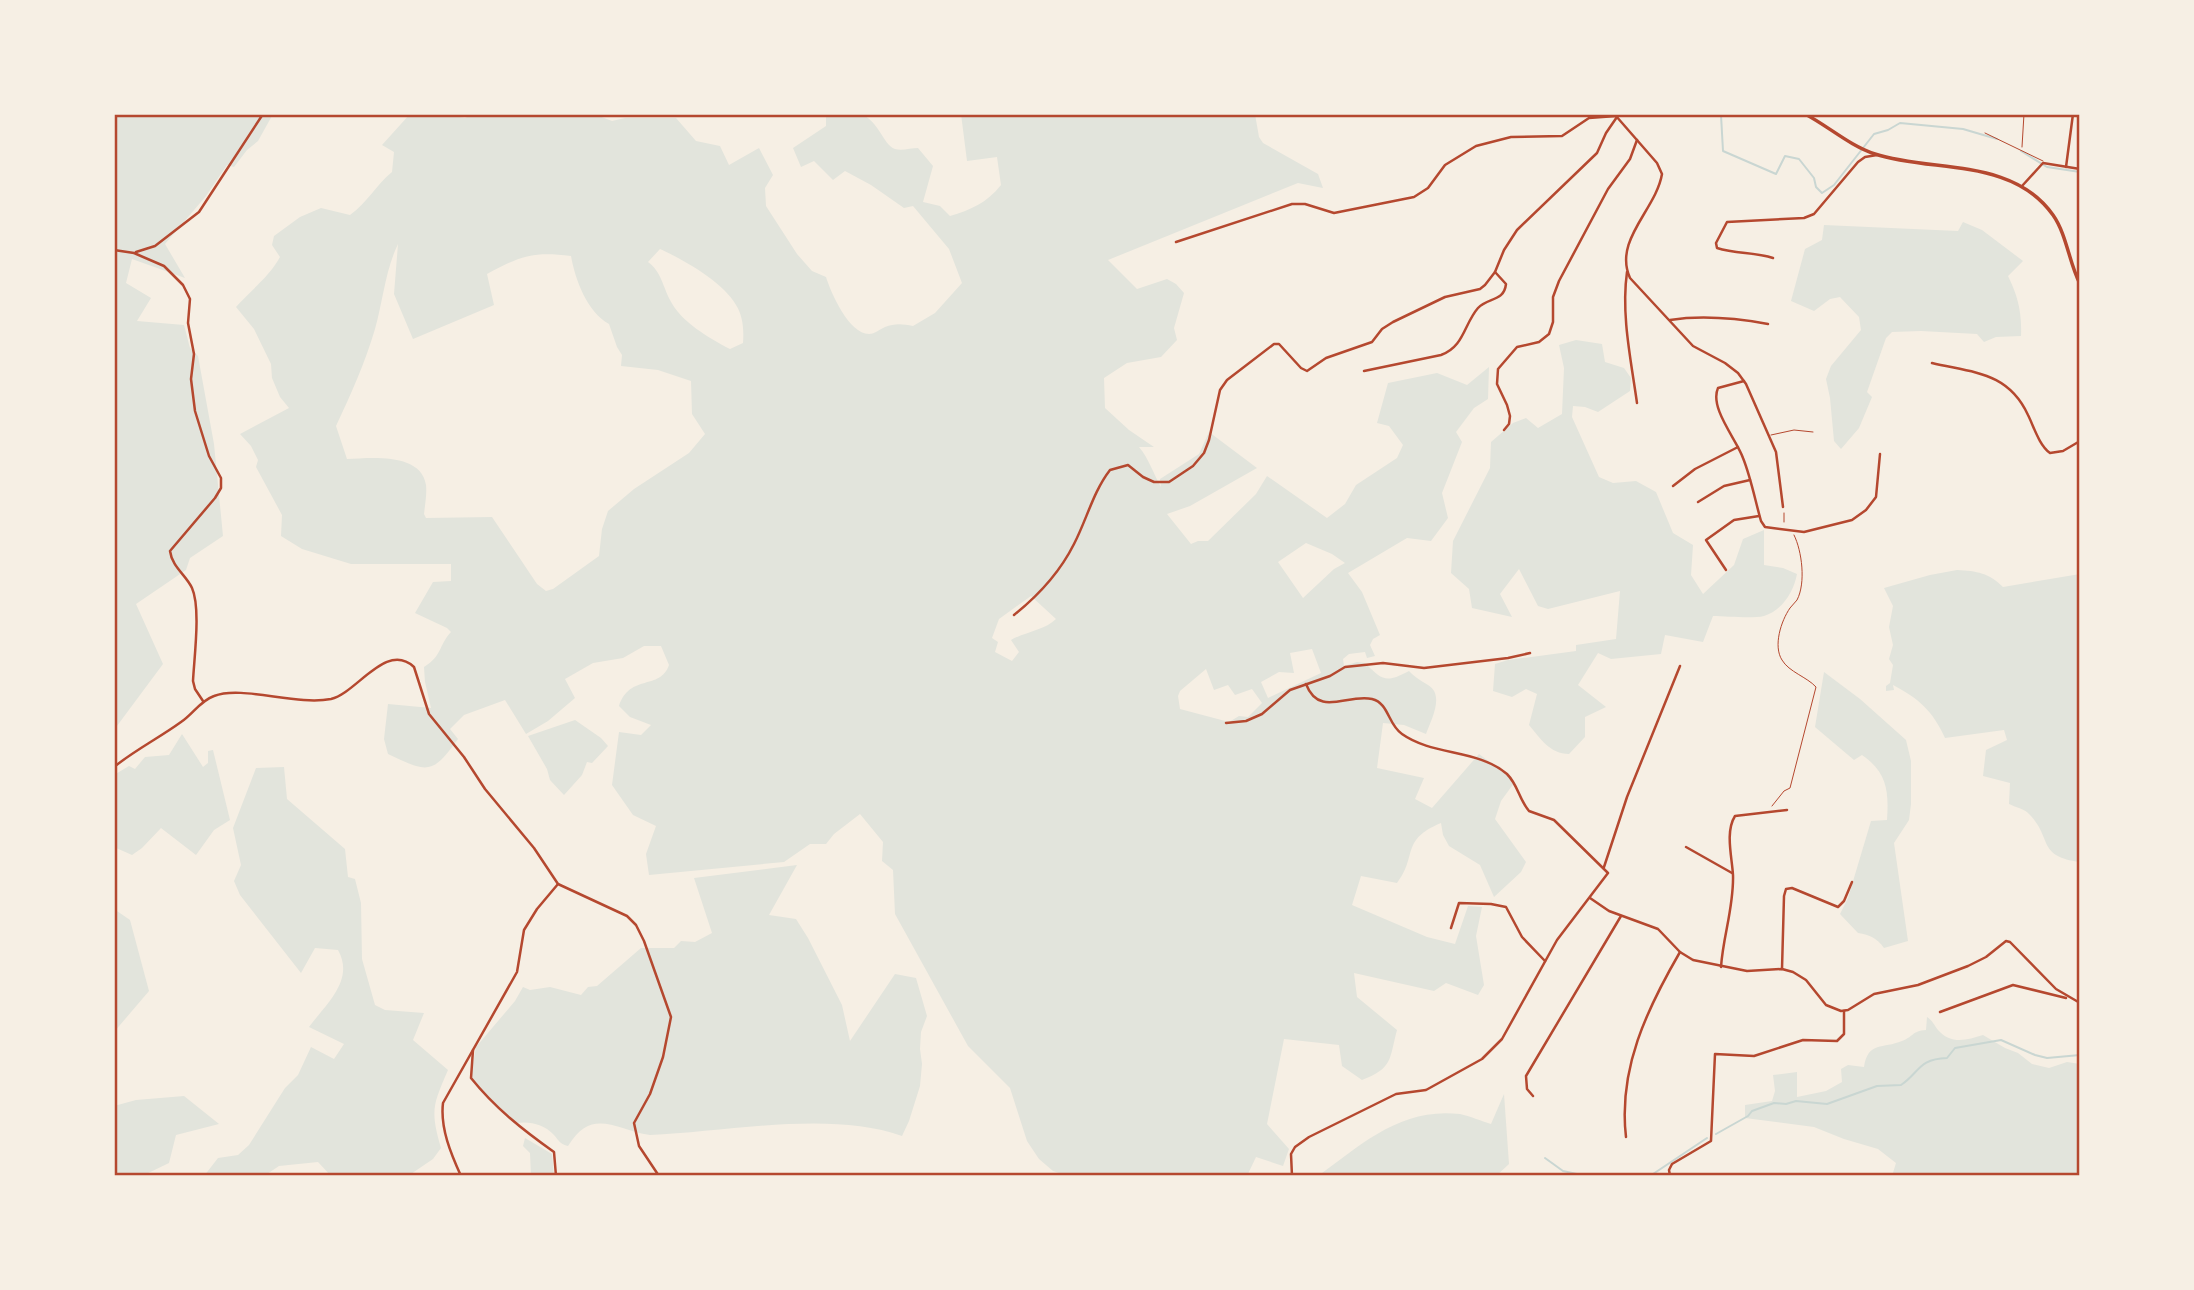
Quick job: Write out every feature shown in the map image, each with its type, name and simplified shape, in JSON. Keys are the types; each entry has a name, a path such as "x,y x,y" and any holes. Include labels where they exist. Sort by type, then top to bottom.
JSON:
{"main road":[{"path":"1805,114 1877,155 1984,173 2022,186 2053,215 2080,284"}],"street":[{"path":"134,253 155,246 199,212 263,114"},
{"path":"2066,167 2073,114"},
{"path":"1618,115 1657,163 1661,174 1649,206 1628,244 1625,265 1630,278 1697,349 1725,363 1744,381 1776,452 1783,507"},
{"path":"1176,242 1292,204 1305,204 1334,212 1414,197 1425,191 1445,165 1476,146 1511,137 1562,136 1589,118 1618,115"},
{"path":"1014,615 1039,594 1066,557 1095,495 1111,470 1128,465 1148,480 1168,482 1193,466 1204,453 1213,427 1217,400 1227,380 1274,344 1279,344 1307,371 1326,358 1372,342 1382,329 1393,322 1444,297 1480,289 1495,272 1504,250 1517,230 1597,153 1618,115"},
{"path":"1504,430 1510,416 1497,384 1498,369 1517,347 1539,342 1549,334 1553,322 1553,297 1559,281 1608,188 1626,166 1637,140"},
{"path":"1773,258 1757,253 1728,251 1717,248 1716,243 1727,222 1804,218 1814,214 1857,162 1864,157 1877,155"},
{"path":"2022,186 2042,164 2080,169"},
{"path":"114,250 134,253 163,266 183,285 190,299 188,323 194,354 191,379 195,411 209,456 221,478 221,488 170,551 171,560 192,588 197,602 193,681 195,689 204,701"},
{"path":"1364,371 1441,355 1452,349 1478,308 1497,299 1504,292 1506,284 1495,272"},
{"path":"1628,272 1625,285 1626,332 1637,403"},
{"path":"1670,320 1692,317 1727,318 1768,324"},
{"path":"1932,363 2007,384 2026,409 2044,448 2050,453 2063,451 2080,440"},
{"path":"1744,381 1718,388 1716,393 1723,421 1738,447 1763,526 1804,533 1852,520 1866,510 1876,497 1880,454"},
{"path":"1673,486 1695,469 1738,447"},
{"path":"1698,502 1724,486 1750,481"},
{"path":"1726,570 1706,540 1734,520 1759,516"},
{"path":"1226,723 1246,721 1262,715 1284,693 1330,676 1345,667 1383,663 1424,668 1530,653"},
{"path":"114,767 183,721 204,701 217,695 232,693 306,701 331,699 342,695 382,663 390,660 408,662 414,667 429,714 464,757 485,789 534,848 558,884 627,916 644,941 671,1017 663,1057 650,1094 634,1123 639,1146 659,1176"},
{"path":"1604,867 1627,797 1680,666"},
{"path":"1292,1176 1291,1154 1295,1147 1309,1137 1396,1094 1426,1090 1482,1059 1502,1039 1573,917 1608,875 1604,867 1553,820 1528,811 1511,779 1496,767 1481,760 1428,747 1404,736 1392,726 1383,705 1375,700 1359,699 1332,703 1322,701 1309,691 1306,684"},
{"path":"1721,967 1732,900 1730,837 1733,817 1787,810"},
{"path":"1686,847 1733,874"},
{"path":"1782,969 1786,889 1797,889 1838,907 1844,901 1852,882"},
{"path":"461,1176 445,1133 443,1104 517,972 524,930 558,884"},
{"path":"1590,898 1621,916 1658,929 1680,952 1693,960 1746,971 1782,969 1793,972 1806,980 1829,1008 1844,1011 1874,994 1918,985 1968,967 1986,957 2006,940 2050,985 2073,1000"},
{"path":"1451,928 1459,903 1502,906 1509,910 1522,937 1545,961"},
{"path":"1533,1096 1526,1085 1526,1076 1621,916"},
{"path":"1626,1137 1623,1110 1629,1067 1648,1010 1680,952"},
{"path":"1940,1012 2013,985 2080,1003"},
{"path":"1670,1176 1672,1164 1709,1144 1711,1140 1715,1054 1754,1056 1803,1040 1837,1041 1844,1034 1844,1011"},
{"path":"473,1047 471,1078 516,1126 554,1152 556,1176"}],"lane":[{"path":"2021,149 2024,114"},
{"path":"1985,133 2021,149 2042,164"},
{"path":"1768,436 1794,430 1813,432"}],"path":[{"path":"1783,507 1786,531"},
{"path":"1766,814 1784,791 1790,788 1816,687 1783,662 1778,651 1779,635 1789,609 1798,599 1802,581 1799,544 1793,532"}],"shaded area":[{"path":"114,114 273,114 258,141 234,167 227,165 206,196 165,244 185,278 132,259 126,283 151,298 137,321 184,325 190,348 198,356 214,444 223,536 190,558 186,570 136,604 163,664 114,730"},
{"path":"410,114 442,114 465,118 473,114 560,114 599,116 612,121 625,118 676,118 696,141 720,146 729,165 759,148 773,175 765,188 766,206 797,254 812,271 826,277 848,320 862,332 869,334 892,325 913,326 935,313 962,283 949,249 913,206 904,208 845,171 833,180 814,161 801,167 793,148 826,126 826,114 860,114 872,121 891,147 901,150 918,148 933,166 923,202 940,206 950,216 978,205 1001,185 997,157 967,161 961,114 1255,114 1259,137 1263,143 1318,174 1323,188 1298,183 1108,260 1137,289 1167,279 1184,293 1174,328 1177,340 1161,357 1127,363 1104,378 1105,408 1129,430 1154,447 1139,447 1161,487 1160,479 1199,454 1209,432 1257,468 1190,506 1167,514 1191,544 1208,541 1256,494 1267,476 1327,518 1345,504 1356,485 1397,458 1403,445 1389,426 1377,423 1388,383 1437,373 1467,385 1489,367 1488,399 1474,408 1456,432 1462,442 1442,493 1448,518 1431,541 1407,538 1348,573 1362,592 1380,635 1373,639 1370,645 1375,656 1367,658 1365,652 1349,654 1343,659 1344,666 1357,662 1365,663 1376,674 1385,678 1409,671 1433,689 1436,695 1435,708 1426,734 1404,725 1383,723 1377,768 1424,778 1415,799 1432,808 1479,754 1514,783 1501,801 1495,819 1526,862 1521,872 1494,897 1480,865 1449,846 1441,823 1428,829 1415,842 1397,883 1361,876 1352,905 1427,937 1455,944 1468,906 1482,907 1476,936 1484,985 1478,995 1446,983 1434,991 1354,973 1357,997 1397,1030 1391,1056 1385,1067 1362,1080 1342,1066 1339,1045 1284,1039 1267,1124 1289,1149 1283,1166 1256,1157 1247,1176 1068,1176 1053,1171 1039,1159 1027,1141 1010,1088 968,1046 895,914 893,870 882,861 883,842 860,814 834,834 826,844 810,844 784,862 649,875 646,854 656,826 633,815 612,785 619,732 641,735 651,725 630,717 619,706 630,689 665,673 669,665 661,646 644,646 623,658 593,663 565,679 575,698 548,721 526,734 505,700 464,715 450,729 458,739 435,765 412,765 388,754 384,739 388,704 431,708 424,667 434,658 451,632 415,613 433,582 451,581 451,564 351,564 302,549 281,536 282,515 256,467 258,460 251,446 240,434 289,408 280,397 272,378 271,364 254,329 236,307 280,257 272,245 274,236 300,217 321,208 350,215 392,172 394,152 382,145","holes":["398,244 394,294 413,339 494,305 487,274 527,256 571,256 588,303 594,312 609,324 622,355 621,366 658,370 691,381 692,414 705,434 689,453 634,489 608,511 602,529 599,556 553,589 546,591 537,584 492,517 426,518 426,485 422,474 415,467 393,459 347,459 336,426 371,342 390,265","660,249 713,280 736,305 743,328 743,343 730,349 688,322 675,308 659,275 648,262","1306,543 1345,563 1334,569 1303,598 1278,562","1031,596 1056,619 1046,626 1011,640 1019,652 1012,661 995,652 998,642 992,638 999,619","1312,649 1321,673 1268,698 1261,682 1279,672 1294,673 1290,653","1206,669 1214,690 1228,685 1235,695 1252,689 1262,703 1248,717 1239,716 1229,722 1180,709 1180,691"]},
{"path":"1963,222 1982,230 2023,261 2008,276 2019,305 2021,336 1996,337 1984,342 1977,334 1892,332 1886,338 1867,392 1872,397 1859,428 1841,449 1834,441 1826,379 1831,366 1861,330 1859,317 1840,297 1830,299 1814,311 1791,301 1805,249 1822,240 1824,225 1958,231"},
{"path":"1576,340 1602,344 1605,362 1624,368 1631,378 1630,391 1598,412 1573,406 1572,417 1599,477 1613,483 1636,481 1656,492 1673,533 1693,545 1691,575 1703,594 1734,565 1743,539 1764,530 1764,565 1783,568 1797,574 1790,593 1776,610 1759,617 1713,616 1703,642 1665,635 1661,654 1611,659 1598,653 1578,685 1606,707 1585,717 1585,737 1569,754 1551,748 1529,725 1537,694 1526,689 1512,697 1493,691 1495,664 1576,651 1576,645 1616,639 1620,591 1548,609 1538,606 1519,569 1500,594 1512,617 1472,608 1469,589 1451,573 1453,541 1490,468 1491,442 1513,423 1526,418 1538,428 1562,414 1564,368 1559,345"},
{"path":"1957,570 1982,574 2003,587 2080,574 2080,862 2066,859 2051,851 2029,814 2009,804 2010,783 1983,776 1986,750 2007,740 2004,730 1945,738 1930,713 1917,700 1893,685 1894,690 1886,691 1893,665 1889,659 1893,645 1889,627 1893,606 1884,588"},
{"path":"1824,672 1860,699 1906,740 1911,761 1909,820 1894,843 1908,941 1884,948 1873,938 1858,933 1840,914 1848,898 1871,821 1887,820 1887,791 1881,775 1870,761 1862,755 1854,760 1815,727"},
{"path":"575,720 608,746 592,763 587,762 582,775 564,795 550,780 547,769 528,736"},
{"path":"182,734 203,767 208,763 208,751 213,750 230,820 214,830 196,855 161,828 132,855 114,847 114,775 129,766 135,769 145,757 169,755"},
{"path":"284,767 287,799 345,849 348,877 355,879 361,903 362,959 375,1005 385,1010 424,1013 413,1040 448,1070 439,1092 434,1116 441,1148 433,1159 408,1176 331,1176 318,1162 279,1166 264,1176 204,1176 218,1158 238,1155 249,1145 285,1088 298,1075 311,1047 334,1059 344,1044 309,1027 341,981 343,971 338,950 315,948 301,973 240,895 234,881 241,865 233,828 256,768"},
{"path":"797,865 769,915 796,919 842,1005 850,1041 895,974 916,978 927,1016 921,1032 920,1086 902,1136 874,1128 843,1124 811,1123 650,1135 595,1124 577,1134 568,1146 541,1126 526,1122 516,1123 470,1079 476,1047 515,1001 523,987 530,990 550,987 581,995 588,987 597,986 641,948 674,948 681,941 695,942 712,933 694,878"},
{"path":"114,909 130,920 149,991 114,1032"},
{"path":"1927,1017 1948,1038 1965,1040 1983,1035 2018,1053 2032,1064 2049,1068 2067,1062 2080,1064 2080,1176 1892,1176 1896,1163 1878,1149 1814,1127 1745,1118 1745,1105 1772,1101 1775,1091 1773,1075 1797,1072 1797,1097 1826,1091 1842,1082 1841,1069 1848,1065 1864,1067 1873,1049 1902,1041 1926,1030"},
{"path":"1504,1094 1509,1164 1496,1176 1318,1176 1383,1130 1419,1116 1460,1114 1491,1124"},
{"path":"184,1096 219,1124 176,1135 169,1163 142,1176 114,1176 114,1106 136,1100"},
{"path":"525,1138 552,1154 554,1176 531,1176 530,1153 523,1146"}],"waterway":[{"path":"1718,114 1721,115 1723,151 1776,174 1785,156 1799,159 1822,193 1834,185 1874,134 1900,123 1963,129 1997,139"},
{"path":"2021,151 2047,167 2080,172"},
{"path":"1716,1134 1752,1111 1774,1103 1796,1101 1827,1104 1877,1086 1901,1085 1920,1067 1930,1061 1947,1058 1955,1048 2001,1040 2047,1058 2080,1055"},
{"path":"1650,1176 1707,1138"},
{"path":"1545,1158 1563,1171 1586,1176"}]}
